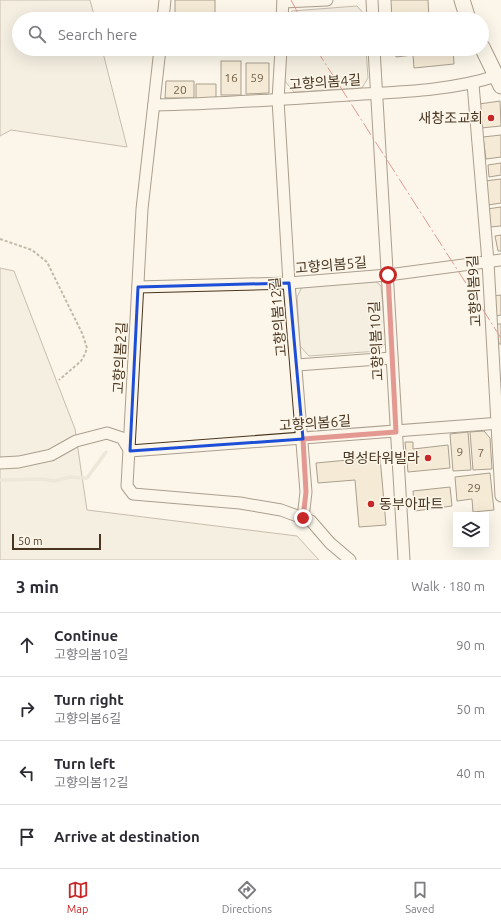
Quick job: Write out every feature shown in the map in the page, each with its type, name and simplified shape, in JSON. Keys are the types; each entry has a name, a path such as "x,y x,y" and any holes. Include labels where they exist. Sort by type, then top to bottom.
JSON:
{"street":[{"path":"164,12 165,0"},
{"path":"282,12 283,1 327,0"},
{"path":"372,0 373,12"},
{"path":"462,0 466,12"},
{"name":"고향의봄2길","path":"159,56 142,209 127,486 133,494 240,503 281,510 303,518"},
{"name":"고향의봄12길","path":"281,56 278,100 290,283 303,439 306,492 303,518"},
{"name":"고향의봄10길","path":"374,56 404,560"},
{"path":"486,56 499,81"},
{"name":"고향의봄4길","path":"154,105 376,94 499,81"},
{"name":"고향의봄9길","path":"473,84 488,262 499,424 501,496"},
{"name":"고향의봄5길","path":"138,287 290,283 388,275 501,260"},
{"path":"297,365 392,358"},
{"name":"고향의봄6길","path":"130,451 499,424"},
{"path":"0,463 19,462 51,455 76,441 108,433 122,438 130,451"},
{"path":"303,518 311,521 330,543 350,560"}],"path":[{"path":"0,239 32,250 47,262 82,334 87,348 85,354 81,361 59,380"}],"highlighted area":[{"path":"289,283 303,439 130,451 138,287"}],"shaded area":[{"path":"0,0 90,0 93,12 12,12 12,56 104,56 127,147 11,130 0,136"},
{"path":"357,6 362,12 291,12"},
{"path":"285,56 366,56 368,78 362,88 294,92 284,80"},
{"path":"0,268 14,271 75,429 87,510 297,536 319,560 0,560"},
{"path":"373,279 381,286 386,343 378,351 309,356 300,346 297,297 303,285"}],"building":[{"path":"175,0 215,0 215,12 175,12"},
{"path":"391,0 428,0 429,12 392,12"},
{"path":"413,56 453,56 454,64 414,68"},
{"path":"221,61 241,61 241,95 221,95"},
{"path":"246,63 269,63 269,93 246,94"},
{"path":"166,81 194,81 194,98 165,98"},
{"path":"196,84 216,84 216,100 196,99"},
{"name":"새창조교회","path":"500,101 501,126 481,128 479,104"},
{"path":"501,135 501,157 486,159 483,137"},
{"path":"501,163 501,175 489,177 488,165"},
{"path":"501,179 501,203 488,205 485,181"},
{"path":"501,207 501,226 489,227 487,209"},
{"path":"501,235 501,251 498,251 495,236"},
{"path":"501,295 501,315 496,316 493,296"},
{"path":"496,324 501,324 501,344 499,344"},
{"path":"484,431 490,438 492,469 473,470 470,432"},
{"path":"468,432 471,470 453,471 450,434"},
{"name":"명성타워빌라","path":"405,442 413,442 413,449 448,445 450,468 408,472"},
{"name":"동부아파트","path":"380,457 386,525 359,527 355,480 318,483 316,463"},
{"path":"490,473 494,510 473,512 472,499 457,501 455,477"},
{"path":"450,487 452,506 415,511 413,491"}],"waterway":[{"path":"0,480 42,479 54,481 70,477 87,478 106,452"}],"power":[{"path":"291,0 297,12"},
{"path":"320,56 501,338"}],"place":[{"name":"새창조교회","path":"491,118"},
{"name":"명성타워빌라","path":"428,458"},
{"name":"동부아파트","path":"371,504"}],"route":[{"path":"303,518 306,492 303,439 396,432 388,275"}]}
